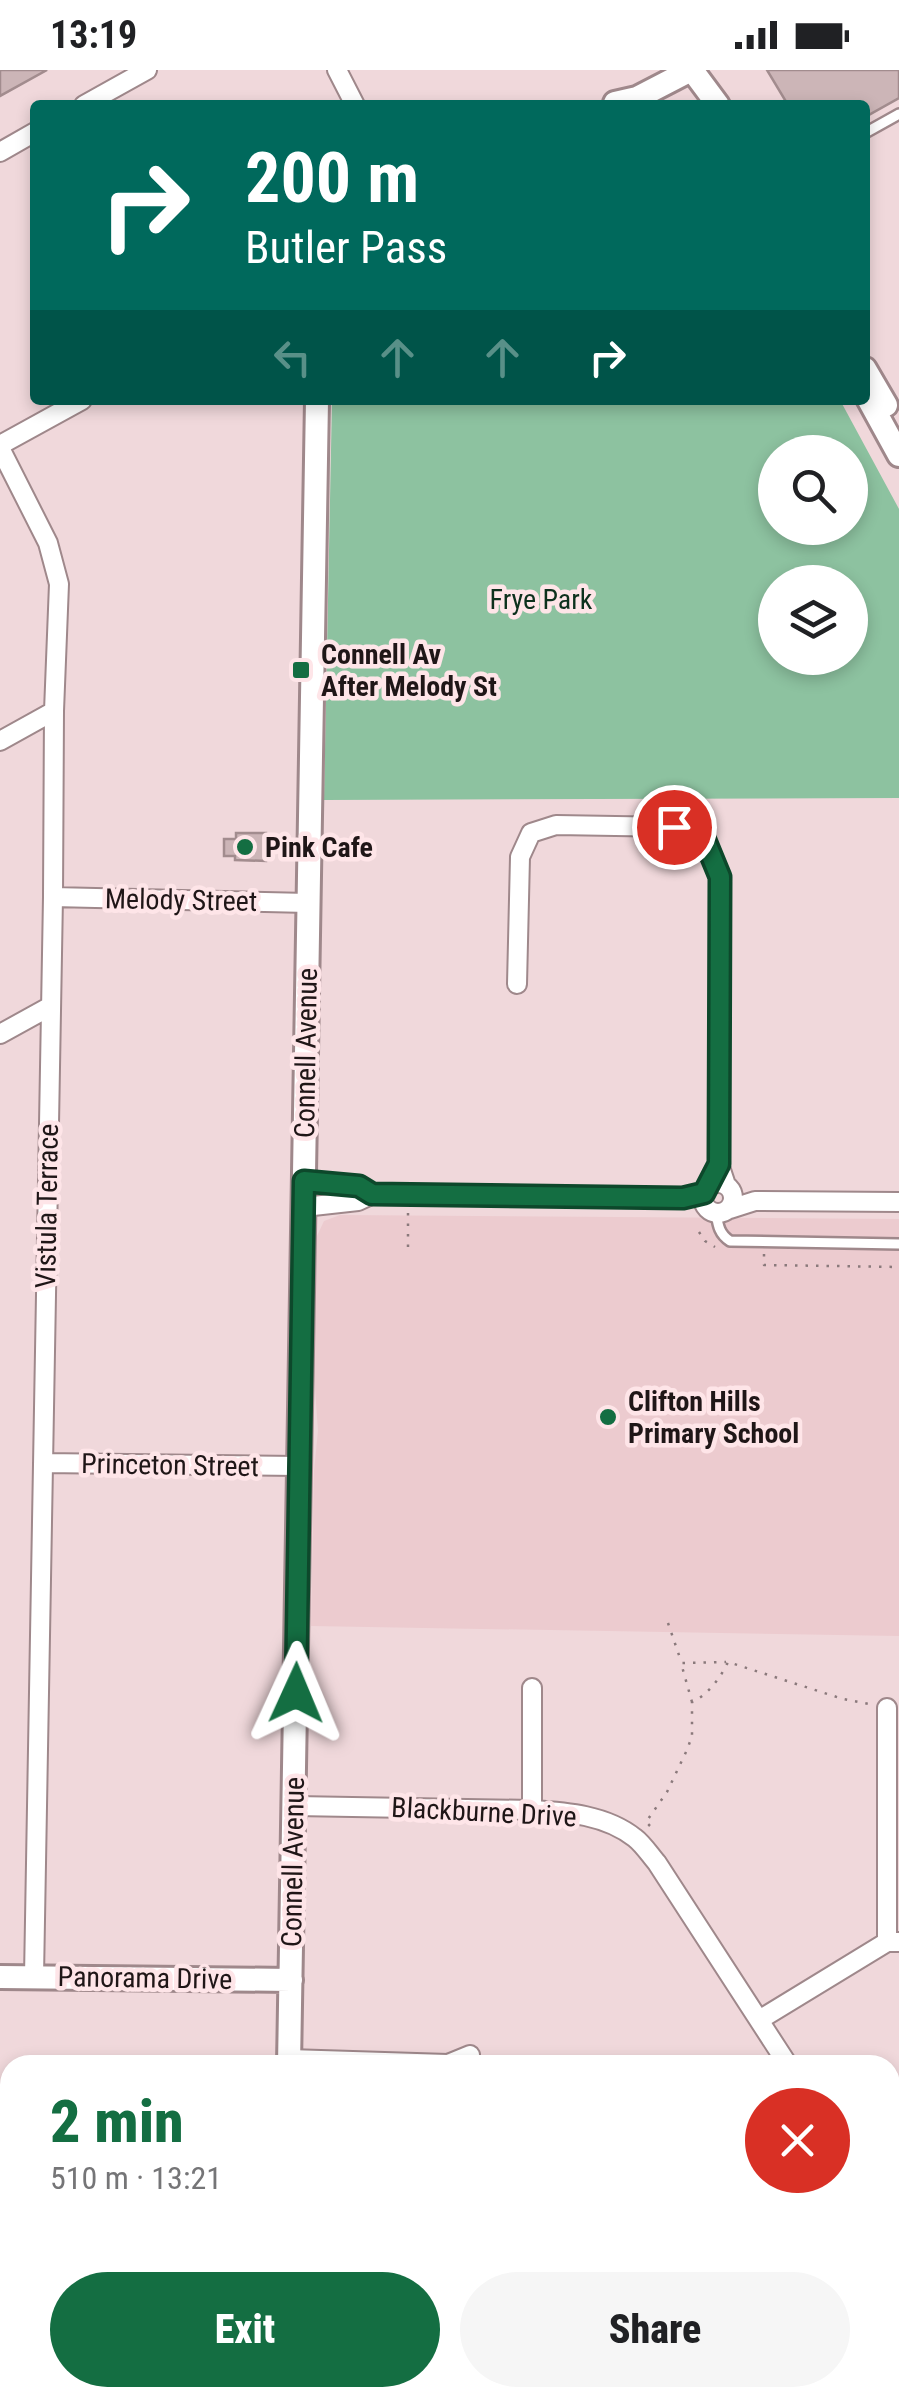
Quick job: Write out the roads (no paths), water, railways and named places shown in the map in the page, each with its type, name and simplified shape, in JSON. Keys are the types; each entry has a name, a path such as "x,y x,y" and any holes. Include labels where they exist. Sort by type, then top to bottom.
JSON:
{"street":[{"path":"93,100 147,70"},
{"path":"336,70 352,100"},
{"path":"618,100 632,88 681,71"},
{"path":"681,71 700,100"},
{"path":"681,71 713,100"},
{"path":"0,152 30,135"},
{"path":"870,377 899,424"},
{"path":"870,402 899,455"},
{"path":"0,447 73,405"},
{"name":"Connell Avenue","path":"289,2055 316,405"},
{"name":"Vistula Terrace","path":"0,447 48,544 59,584 34,1977"},
{"path":"0,741 54,711"},
{"path":"518,984 520,857 531,834 556,826 674,827 704,838 720,877 717,1197"},
{"name":"Melody Street","path":"53,898 308,903"},
{"path":"0,1034 50,1006"},
{"path":"304,1181 359,1186 372,1194"},
{"path":"304,1206 358,1201 372,1194 899,1202"},
{"name":"Princeton Street","path":"43,1463 298,1466"},
{"path":"532,1688 532,1810"},
{"path":"759,2020 893,1942 887,1708"},
{"name":"Blackburne Drive","path":"294,1806 532,1810 570,1812 606,1822 635,1838 657,1863 782,2055"},
{"name":"Panorama Drive","path":"0,1976 291,1980"}],"lane":[{"path":"870,130 899,114"},
{"path":"717,1197 718,1228 730,1241 899,1244"}],"place":[{"name":"Connell Av After Melody St","path":"301,670"},
{"name":"Pink Cafe","path":"245,847"},
{"name":"Clifton Hills Primary School","path":"608,1417"}],"park label":[{"name":"Frye Park","path":"541,599"}]}
